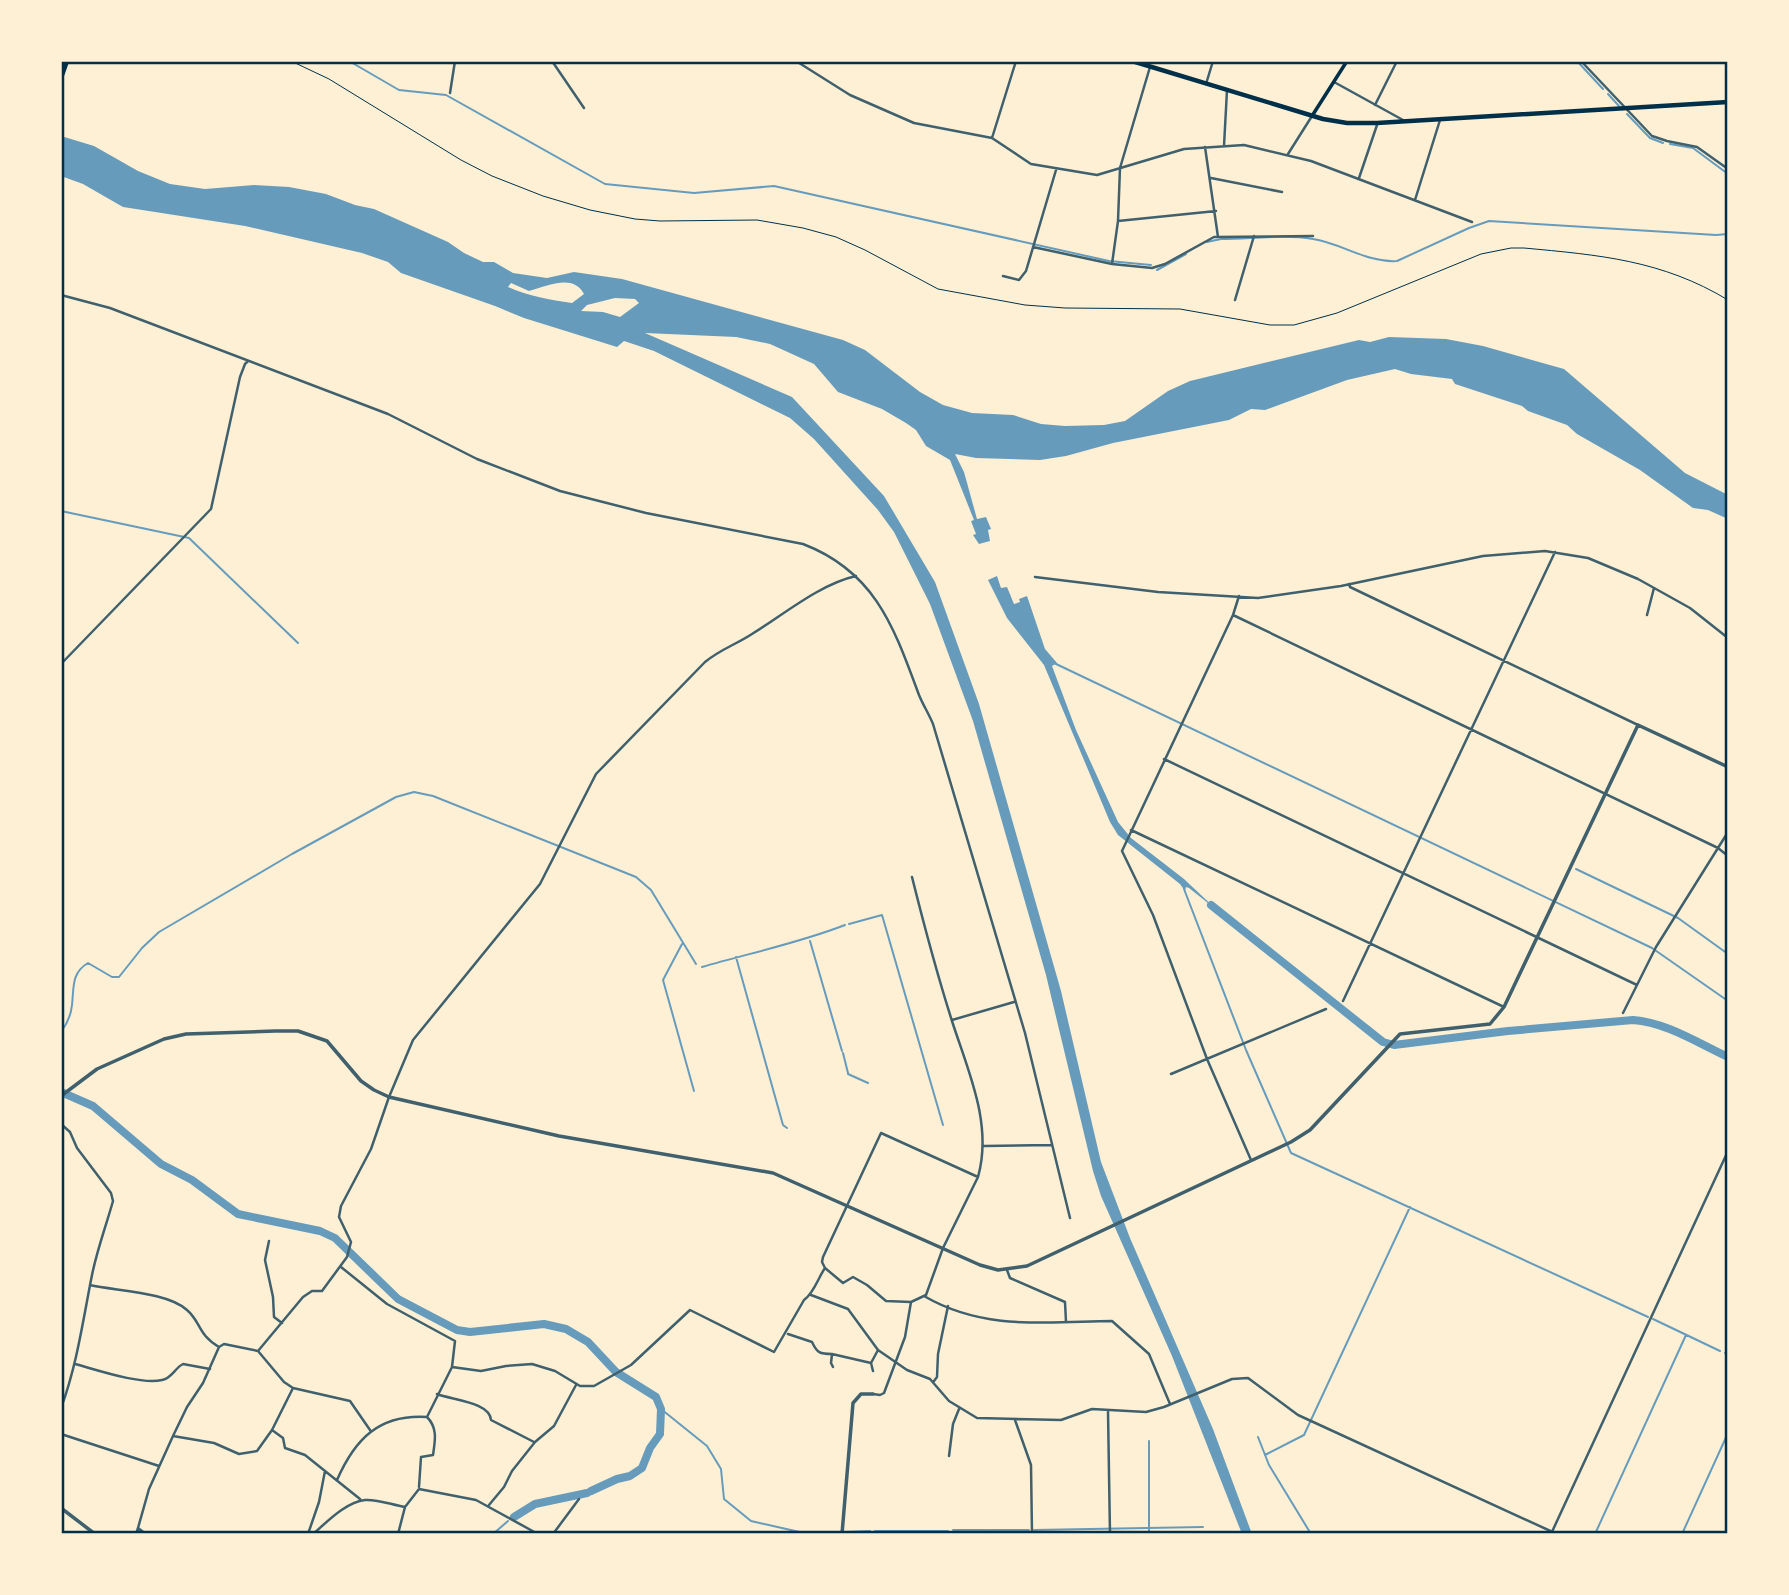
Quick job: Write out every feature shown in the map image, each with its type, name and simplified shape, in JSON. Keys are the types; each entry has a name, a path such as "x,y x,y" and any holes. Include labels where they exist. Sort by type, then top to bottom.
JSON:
{"main road":[{"path":"61,78 67,61"},
{"path":"1132,61 1312,116 1347,123 1406,122 1728,102"},
{"path":"1312,116 1347,61"}],"street":[{"path":"450,93 455,61"},
{"path":"552,61 584,108"},
{"path":"796,61 850,95 914,123 992,138 1027,162 1097,175 1171,152 1244,145 1288,154 1359,178 1472,222"},
{"path":"992,138 1016,61"},
{"path":"1206,84 1213,61"},
{"path":"1375,105 1397,61"},
{"path":"1581,61 1653,135 1667,141 1698,147 1728,169"},
{"path":"1112,264 1118,220 1120,168 1150,67"},
{"path":"1334,82 1406,122"},
{"path":"1224,146 1227,90"},
{"path":"1288,154 1312,116"},
{"path":"1415,200 1440,119"},
{"path":"1359,178 1377,123"},
{"path":"1205,147 1218,237"},
{"path":"1003,276 1019,280 1026,271 1057,169"},
{"path":"1211,178 1282,192"},
{"path":"1118,220 1216,211"},
{"path":"1235,300 1255,236"},
{"path":"1033,247 1112,264 1156,267 1218,237 1313,236"},
{"path":"61,295 110,308 388,414 477,459 560,491 646,513 803,544 837,561 856,576 870,590 883,613 900,645 921,701 930,715 1028,1045 1070,1218"},
{"path":"61,664 211,509 240,377 244,364 248,362"},
{"path":"1035,577 1158,592 1268,597 1349,584 1483,556 1527,551 1555,552 1600,562 1655,587 1690,608 1728,638"},
{"path":"1343,1001 1555,552"},
{"path":"258,1352 303,1297 312,1291 322,1291 347,1257 351,1246 339,1217 341,1206 371,1149 388,1097 413,1040 540,884 596,774 705,662 722,649 747,637 807,598 856,576"},
{"path":"1349,584 1350,587 1728,767"},
{"path":"1647,615 1655,587"},
{"path":"1239,596 1233,615 1123,846 1123,857 1153,915 1207,1059 1251,1160"},
{"path":"1233,615 1717,848 1728,856"},
{"path":"61,1096 97,1069 164,1040 186,1034 298,1031 327,1041 361,1081 388,1097 547,1133 758,1168 848,1204 989,1268 1007,1270 1033,1264 1291,1142 1318,1124 1399,1034 1490,1024 1504,1007 1638,725"},
{"path":"1164,759 1637,985"},
{"path":"1130,831 1504,1007"},
{"path":"1623,1013 1656,947 1728,832"},
{"path":"912,877 952,1020 974,1087 984,1131 978,1177 943,1248 924,1296 911,1302 886,1301 853,1277 843,1283 825,1268 823,1257 881,1133 978,1177"},
{"path":"952,1020 1014,1002"},
{"path":"1171,1074 1326,1009"},
{"path":"61,1124 70,1132 77,1147 111,1193 113,1201 100,1242 75,1364 61,1408"},
{"path":"984,1146 1052,1145"},
{"path":"811,1295 848,1309 878,1350 894,1362 934,1381 946,1398 959,1409 977,1418 1061,1420 1088,1409 1140,1412 1171,1404 1237,1377 1252,1380 1298,1415 1553,1533 1728,1151"},
{"path":"270,1241 265,1260 273,1297 274,1317 282,1323"},
{"path":"341,1267 387,1304 455,1341 452,1367 427,1417"},
{"path":"452,1367 481,1371 532,1364 555,1371 576,1385 594,1386 622,1372 690,1310 774,1352 825,1268"},
{"path":"1007,1270 1010,1278 1065,1302 1066,1322"},
{"path":"90,1285 173,1302 188,1310 202,1335 219,1347"},
{"path":"924,1296 996,1321 1018,1324 1116,1322 1149,1354 1171,1404"},
{"path":"842,1534 853,1403 861,1394 884,1393 905,1337 911,1302"},
{"path":"934,1381 937,1377 938,1354 948,1306"},
{"path":"786,1334 812,1342 816,1351 822,1354 871,1363"},
{"path":"136,1534 149,1489 159,1466 219,1347 224,1344 258,1352 284,1382 293,1388 350,1401 370,1430"},
{"path":"873,1371 871,1363 878,1350"},
{"path":"832,1354 833,1367"},
{"path":"75,1364 118,1376 152,1381 167,1378 183,1363 210,1369"},
{"path":"489,1505 535,1442 554,1426 576,1385"},
{"path":"173,1436 214,1443 239,1454 257,1451 272,1430 293,1388"},
{"path":"438,1394 485,1408 491,1414 491,1420 535,1442"},
{"path":"949,1456 954,1422 959,1409"},
{"path":"1108,1411 1110,1534"},
{"path":"337,1480 346,1462 370,1430 412,1416 427,1417"},
{"path":"398,1534 405,1507 419,1489 421,1457 433,1455 435,1430 427,1417"},
{"path":"1016,1420 1031,1465 1032,1534"},
{"path":"272,1430 283,1438 285,1448 305,1455 361,1501"},
{"path":"61,1434 159,1466"},
{"path":"308,1534 319,1502 325,1471"},
{"path":"419,1489 476,1500 538,1534"},
{"path":"553,1534 579,1499"},
{"path":"313,1534 332,1518 361,1501 405,1507"},
{"path":"61,1508 95,1534"},
{"path":"138,1528 146,1534"},
{"path":"1725,1534 1728,1529"}],"path":[{"path":"291,61 329,79 461,160 529,190 590,210 619,216 660,221 741,220 787,224 849,242 944,291 1035,307 1189,310 1270,326 1294,326 1337,313 1481,254 1524,247 1648,264 1686,278 1728,300"}],"water":[{"path":"61,136 94,146 138,171 170,184 205,189 254,185 289,187 326,194 374,209 448,242 483,262 494,262 513,273 547,278 574,272 622,279 843,340 865,350 920,392 943,405 972,413 1013,415 1041,424 1104,425 1125,421 1168,391 1190,381 1359,340 1370,342 1389,337 1446,339 1483,346 1564,369 1685,473 1728,495 1728,519 1708,510 1693,508 1640,470 1577,434 1567,425 1528,411 1522,406 1455,384 1452,379 1411,374 1395,369 1347,380 1265,410 1251,409 1229,420 1113,443 1066,456 1040,460 976,458 955,454 964,472 977,519 986,517 991,529 988,530 990,541 979,544 973,535 976,534 971,521 974,520 950,460 926,446 916,430 906,423 882,409 838,392 814,364 770,344 736,337 645,333 792,397 884,496 935,582 979,704 1061,991 1101,1162 1130,1238 1213,1429 1252,1534 1242,1534 1172,1356 1101,1196 1046,975 973,721 930,604 894,532 878,510 814,439 790,418 654,351 624,341 617,347 524,318 401,273 388,262 362,253 245,226 123,207 83,184 61,176","holes":["511,283 529,291 551,284 567,283 573,284 584,294 572,303 564,302 508,287","615,298 635,299 639,303 620,317 603,312 581,311 587,305"]},
{"path":"997,576 1001,588 1007,587 1014,604 1027,596 1045,649 1057,663 1052,666 1076,730 1118,822 1131,838 1184,879 1218,911 1189,888 1186,887 1185,891 1180,884 1118,835 1110,822 1044,665 1007,618 988,580"}],"waterway":[{"path":"349,61 399,90 446,95 605,184 694,193 774,186 1109,261 1151,265"},
{"path":"1577,61 1603,89"},
{"path":"1608,94 1619,106"},
{"path":"1627,114 1650,138 1663,143"},
{"path":"1670,144 1693,148 1728,174"},
{"path":"1207,242 1221,239 1302,238 1323,241 1375,259 1397,261 1489,221 1728,234"},
{"path":"1157,270 1186,254"},
{"path":"61,511 189,538 298,643"},
{"path":"1054,663 1652,948 1728,1001"},
{"path":"61,1032 71,1012 76,976 88,963 112,977 119,977 159,932 292,854 396,797 414,792 433,796 636,877 651,890 696,964"},
{"path":"1576,869 1678,918 1728,954"},
{"path":"1184,889 1246,1050 1291,1153 1648,1317"},
{"path":"1211,905 1383,1042 1394,1045 1633,1020 1669,1029 1728,1057"},
{"path":"849,924 882,915 943,1125"},
{"path":"702,967 792,943 845,925"},
{"path":"810,941 842,1051"},
{"path":"682,944 663,980 694,1091"},
{"path":"736,957 783,1125 787,1128"},
{"path":"843,1053 848,1073"},
{"path":"848,1074 868,1083"},
{"path":"61,1092 93,1106 161,1164 192,1180 238,1214 320,1231 335,1238 398,1299 457,1330 470,1332 544,1324 566,1329 588,1342 616,1372 656,1397 661,1409 660,1434 650,1448 642,1468 630,1476 591,1491"},
{"path":"1265,1455 1304,1435 1410,1207"},
{"path":"1653,1319 1720,1351"},
{"path":"1595,1534 1686,1335"},
{"path":"661,1409 707,1446 721,1469 724,1499 751,1521 804,1533 839,1532"},
{"path":"1682,1534 1728,1433"},
{"path":"1258,1437 1269,1465 1311,1534"},
{"path":"1149,1441 1149,1534"},
{"path":"514,1517 535,1504 587,1493"},
{"path":"493,1534 508,1521"},
{"path":"1034,1530 1203,1527"},
{"path":"953,1530 990,1530 991,1534"},
{"path":"991,1530 1029,1530"},
{"path":"845,1532 870,1531"},
{"path":"875,1531 948,1531"}]}
